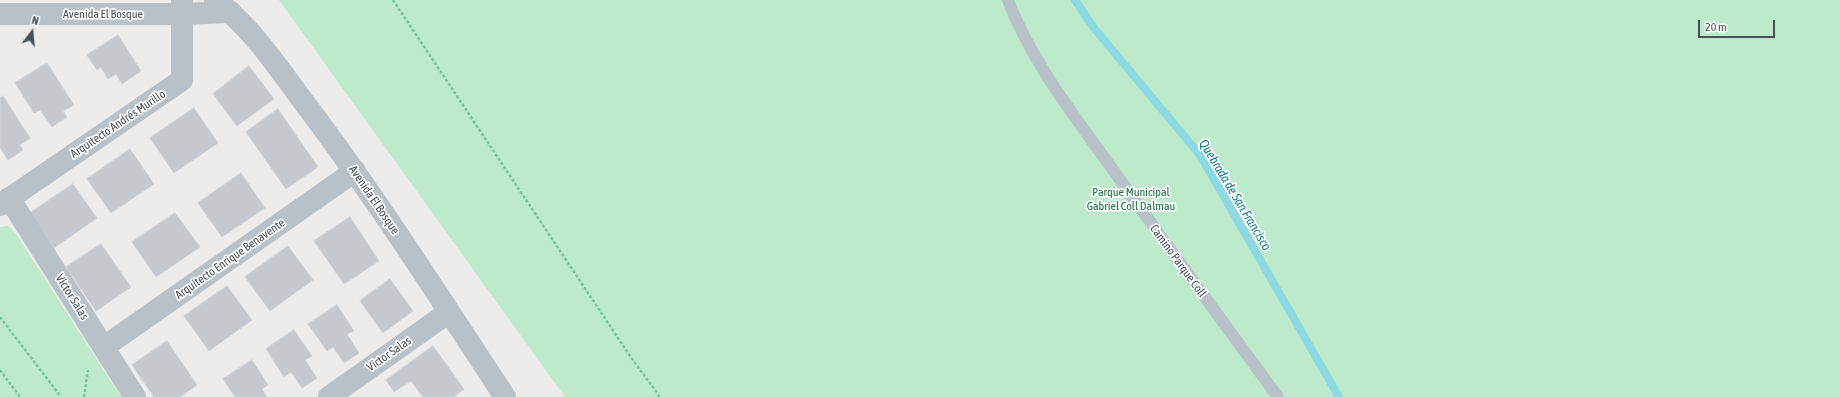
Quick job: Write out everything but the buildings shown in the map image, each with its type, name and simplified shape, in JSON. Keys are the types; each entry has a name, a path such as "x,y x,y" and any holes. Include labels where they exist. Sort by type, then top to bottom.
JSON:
{"street":[{"name":"Avenida El Bosque","path":"0,14 223,6 257,40 355,171 506,397"},
{"name":"Arquitecto Andrés Murillo","path":"5,201 182,80 182,7"},
{"name":"Arquitecto Enrique Benavente","path":"104,347 355,171"},
{"name":"Víctor Salas","path":"5,201 104,347 135,397"},
{"name":"Víctor Salas","path":"329,397 449,312"}],"lane":[{"name":"Camino Parque Coll","path":"1008,0 1015,19 1057,92 1156,232 1278,397"}],"path":[{"path":"392,0 630,356 660,397"},
{"path":"0,317 61,397"},
{"path":"0,370 20,397"}],"green space":[{"name":"Parque Municipal Gabriel Coll Dalmau","path":"279,0 1840,0 1840,397 565,397"},
{"path":"8,226 16,234 121,397 0,397 0,227"}],"waterway":[{"name":"Quebrada de San Francisco","path":"1075,0 1094,28 1200,155 1339,397"}]}
